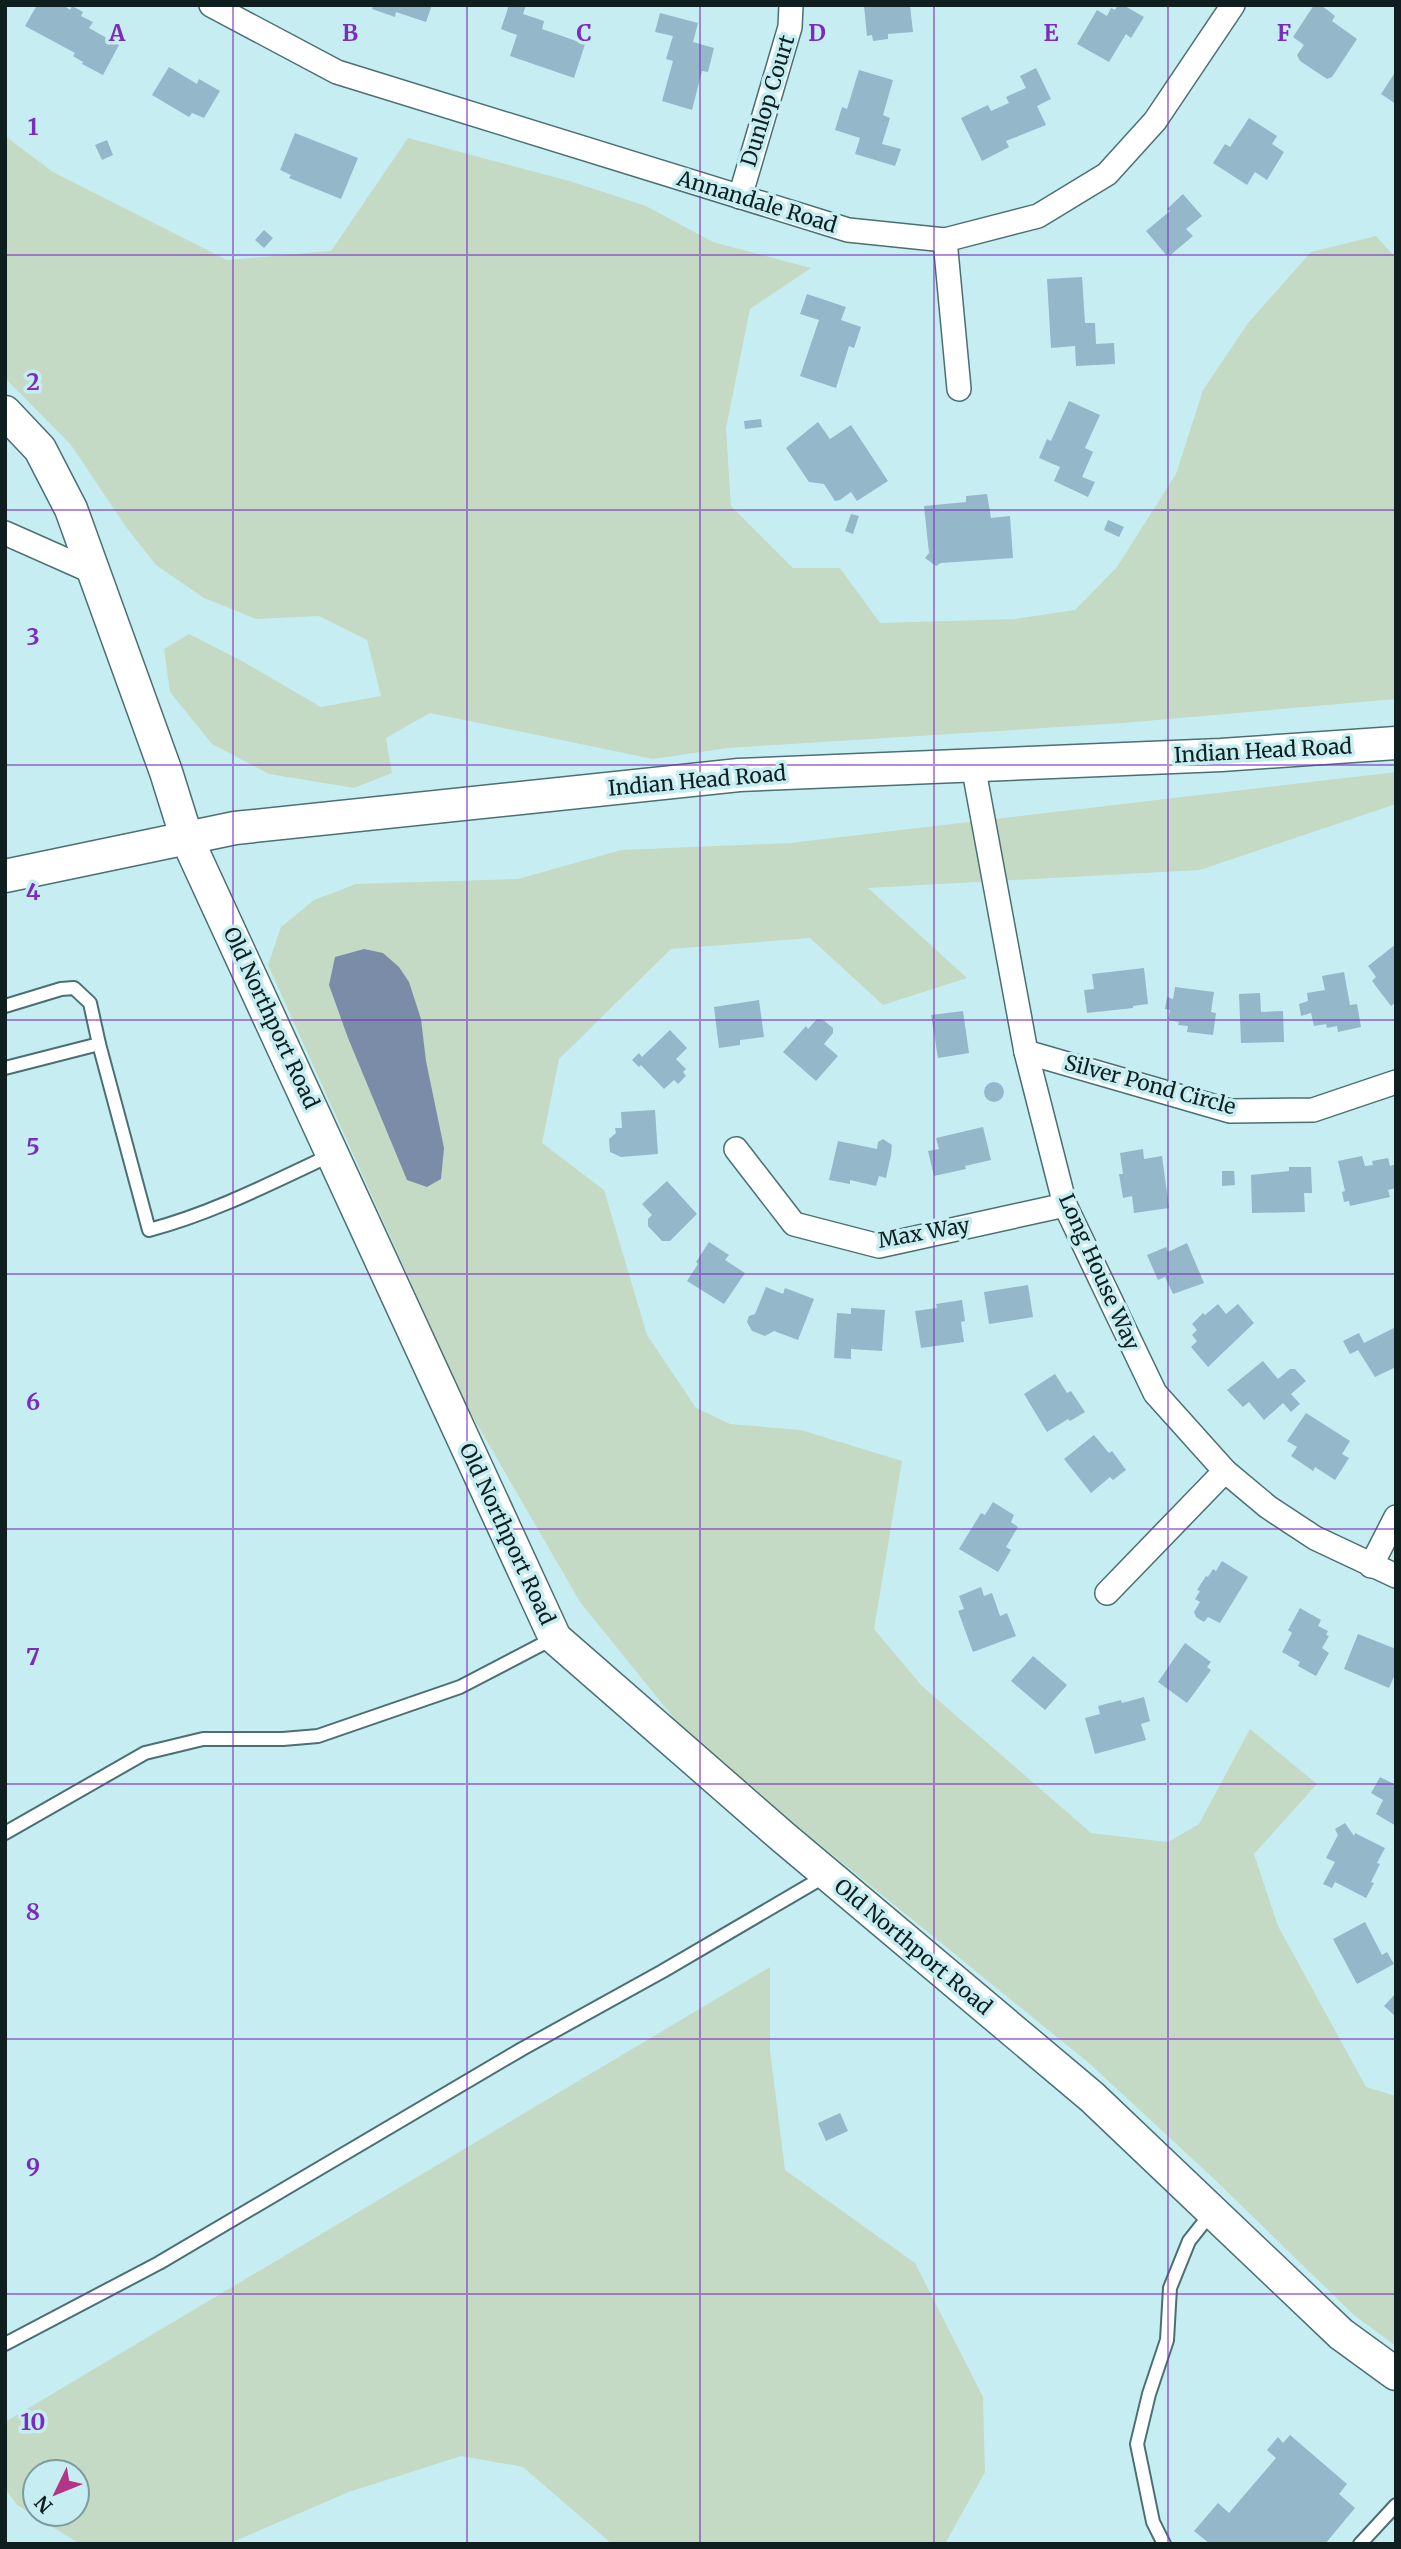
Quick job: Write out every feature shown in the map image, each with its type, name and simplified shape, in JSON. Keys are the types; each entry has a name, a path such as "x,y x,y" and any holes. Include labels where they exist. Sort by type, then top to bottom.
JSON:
{"main road":[{"name":"Old Northport Road","path":"5,412 40,449 71,509 166,772 187,839 555,1638 827,1875 1092,2097 1341,2334 1396,2374"},
{"name":"Indian Head Road","path":"5,876 235,828 739,775 1221,755 1396,743"}],"street":[{"name":"Annandale Road","path":"211,5 337,72 848,230 944,240 1038,216 1107,174 1155,121 1233,5"},
{"name":"Dunlop Court","path":"740,197 790,27 791,5"},
{"path":"944,240 959,390"},
{"path":"5,533 93,572"},
{"name":"Long House Way","path":"973,765 1026,1052 1065,1205 1155,1393 1225,1471 1268,1507 1315,1538 1396,1576"},
{"name":"Silver Pond Circle","path":"1026,1052 1230,1111 1313,1110 1396,1082"},
{"name":"Max Way","path":"736,1149 794,1224 879,1245 1065,1205"},
{"path":"1107,1592 1225,1471"},
{"path":"1371,1566 1396,1517"}],"lane":[{"path":"5,1006 61,989 74,988 90,1003 149,1230 221,1206 334,1154"},
{"path":"5,1068 99,1044"},
{"path":"5,1833 145,1754 203,1740 318,1736 460,1687 555,1638"},
{"path":"5,2344 159,2263 522,2049 663,1971 827,1875"},
{"path":"1164,2544 1153,2522 1137,2444 1149,2394 1167,2340 1170,2288 1189,2241 1213,2212"},
{"path":"1360,2544 1396,2505"}],"green space":[{"path":"5,136 53,172 227,260 331,251 408,138 573,182 646,206 713,242 811,268 750,309 726,428 731,506 793,568 840,568 880,623 1015,619 1075,610 1117,567 1176,474 1203,390 1248,323 1311,252 1376,236 1396,258 1396,699 1123,723 728,748 653,759 430,713 386,738 392,773 354,788 269,774 212,744 170,692 164,649 189,634 321,707 381,696 367,640 319,616 256,619 204,598 156,565 126,527 71,445 5,378"},
{"path":"1396,772 1396,804 1200,870 868,888 967,978 883,1005 810,938 671,949 559,1059 542,1143 604,1190 647,1335 696,1408 730,1424 801,1430 902,1461 874,1629 922,1686 1091,1833 1168,1842 1199,1824 1250,1729 1317,1784 1254,1854 1278,1926 1366,2087 1396,2096 1396,2346 1355,2316 1212,2177 1090,2064 807,1834 677,1722 580,1602 466,1405 268,965 281,927 314,900 356,884 518,879 621,850 790,843"},
{"path":"770,1967 770,2050 785,2170 915,2263 983,2397 985,2472 945,2544 612,2544 523,2467 461,2456 349,2492 228,2544 80,2544 54,2528 91,2528 91,2458 21,2458 21,2507 5,2488 5,2422"}],"water":[{"path":"364,949 383,953 399,967 409,982 421,1019 426,1061 444,1148 441,1179 427,1187 407,1180 329,985 335,957"}],"building":[{"path":"37,5 63,5 70,10 72,6 83,12 81,16 93,22 89,28 119,45 103,75 82,64 83,62 73,56 75,53 25,26"},
{"path":"373,5 432,5 426,22 396,12 395,17 372,9"},
{"path":"509,5 526,5 523,14 544,21 542,29 585,44 574,78 510,56 517,35 501,29"},
{"path":"910,5 913,32 888,34 888,39 873,41 872,35 867,36 864,6"},
{"path":"1118,5 1144,17 1131,38 1126,34 1109,62 1077,44 1097,10 1107,16 1111,8 1115,10"},
{"path":"1314,5 1321,5 1335,16 1332,21 1357,39 1332,77 1327,79 1300,61 1297,55 1304,45 1293,37"},
{"path":"660,13 698,23 693,42 714,48 708,72 702,71 692,110 662,101 673,61 666,59 673,36 655,32"},
{"path":"169,67 197,84 199,79 220,91 204,118 192,113 189,117 152,95"},
{"path":"1036,68 1051,99 1037,106 1046,125 1006,141 1009,147 982,161 961,118 988,105 991,111 1009,103 1006,97 1026,88 1020,76"},
{"path":"859,70 893,80 883,115 890,118 882,144 901,149 895,166 855,154 860,138 835,130 842,107 847,109"},
{"path":"1396,71 1396,104 1381,94"},
{"path":"1249,118 1277,136 1272,144 1284,152 1267,180 1255,172 1247,185 1213,163 1225,144 1230,147"},
{"path":"295,133 358,158 341,199 289,178 291,175 280,170"},
{"path":"107,140 113,155 102,160 95,145"},
{"path":"1183,194 1202,216 1186,229 1193,236 1168,257 1146,231 1170,211 1167,209"},
{"path":"264,230 273,238 264,248 255,240"},
{"path":"1082,277 1085,323 1095,323 1096,344 1114,343 1115,364 1076,366 1075,346 1051,348 1047,279"},
{"path":"807,294 846,307 841,320 861,327 854,348 849,346 836,388 800,376 819,320 800,314"},
{"path":"1069,401 1100,415 1085,448 1093,452 1082,477 1095,482 1088,497 1054,481 1060,467 1039,458 1047,439 1051,441"},
{"path":"761,419 762,427 745,429 744,421"},
{"path":"818,422 830,439 851,425 888,481 857,501 851,492 835,501 824,484 809,482 786,448"},
{"path":"987,494 991,518 1010,516 1013,558 941,563 936,566 925,558 929,553 924,506 966,502 966,496"},
{"path":"851,514 859,516 853,534 845,531"},
{"path":"1108,520 1124,527 1119,537 1104,530"},
{"path":"1396,944 1396,1002 1391,1006 1372,981 1376,977 1368,966"},
{"path":"1144,968 1148,1004 1087,1013 1084,990 1094,989 1092,974"},
{"path":"1344,972 1350,1005 1357,1004 1361,1027 1338,1032 1337,1026 1314,1026 1311,1013 1301,1016 1299,1004 1308,1001 1307,993 1325,990 1322,976"},
{"path":"1175,987 1214,992 1211,1012 1216,1013 1213,1035 1187,1032 1188,1026 1168,1020 1170,1010 1165,1009 1167,997 1173,999"},
{"path":"1260,993 1261,1012 1283,1011 1284,1042 1241,1043 1239,994"},
{"path":"759,1000 764,1037 740,1040 740,1045 719,1048 714,1007"},
{"path":"963,1011 969,1053 938,1058 931,1015"},
{"path":"817,1019 833,1028 833,1033 824,1044 838,1056 816,1081 783,1052 806,1026 808,1029"},
{"path":"670,1030 687,1048 676,1059 686,1069 683,1072 686,1076 678,1084 674,1080 664,1089 641,1065 639,1067 632,1060 639,1053 642,1057"},
{"path":"994,1082 1001,1085 1004,1092 1001,1099 994,1102 987,1099 984,1092 987,1085"},
{"path":"655,1110 658,1154 621,1157 610,1152 609,1139 616,1133 615,1128 622,1128 621,1112"},
{"path":"983,1127 991,1160 934,1176 928,1151 939,1149 936,1138"},
{"path":"883,1139 892,1145 891,1155 886,1178 879,1176 876,1186 850,1180 850,1184 829,1180 838,1141 877,1149 878,1142"},
{"path":"1143,1149 1144,1159 1162,1156 1169,1208 1134,1213 1132,1196 1123,1198 1119,1174 1123,1174 1120,1153"},
{"path":"1362,1156 1365,1166 1373,1165 1372,1161 1388,1158 1390,1166 1396,1164 1396,1188 1388,1190 1390,1197 1350,1206 1349,1201 1344,1202 1342,1192 1345,1191 1338,1161"},
{"path":"1289,1167 1311,1167 1312,1193 1304,1193 1305,1212 1252,1213 1251,1175 1289,1171"},
{"path":"1222,1171 1234,1171 1235,1185 1222,1186"},
{"path":"667,1181 697,1214 670,1241 662,1241 648,1226 648,1219 652,1215 642,1204"},
{"path":"709,1242 729,1255 725,1260 745,1273 724,1304 687,1281"},
{"path":"1187,1243 1204,1283 1173,1294 1165,1277 1158,1280 1147,1255 1166,1247 1168,1252"},
{"path":"1028,1285 1033,1317 989,1324 984,1292"},
{"path":"766,1287 783,1294 785,1288 814,1299 798,1340 774,1331 765,1336 752,1331 747,1322 749,1316 755,1314"},
{"path":"962,1300 964,1342 921,1348 915,1311"},
{"path":"1218,1304 1226,1314 1238,1304 1254,1323 1208,1367 1191,1347 1197,1341 1192,1335 1197,1330 1192,1324"},
{"path":"851,1308 885,1310 882,1351 851,1349 851,1359 834,1358 837,1313 851,1314"},
{"path":"1396,1327 1396,1367 1375,1377 1358,1350 1350,1354 1343,1341 1359,1333 1364,1343"},
{"path":"1263,1361 1278,1379 1290,1369 1295,1369 1306,1381 1291,1394 1300,1404 1291,1412 1283,1403 1264,1420 1249,1402 1243,1407 1227,1390"},
{"path":"1055,1374 1067,1393 1071,1391 1085,1412 1047,1432 1024,1394"},
{"path":"1306,1413 1350,1441 1342,1454 1349,1458 1335,1480 1315,1467 1313,1471 1291,1456 1297,1447 1287,1441"},
{"path":"1094,1435 1109,1453 1112,1451 1126,1470 1113,1480 1110,1477 1091,1493 1064,1459"},
{"path":"993,1502 1014,1515 1011,1522 1018,1527 1006,1547 1011,1550 998,1572 959,1549 981,1513 985,1515"},
{"path":"1222,1561 1248,1577 1220,1623 1208,1617 1204,1622 1196,1617 1194,1612 1200,1602 1195,1599 1200,1591 1197,1590 1206,1576 1208,1577 1213,1569 1216,1571"},
{"path":"981,1587 984,1596 992,1593 1000,1616 1007,1613 1016,1636 973,1652 958,1611 964,1609 959,1596"},
{"path":"1300,1608 1321,1620 1318,1626 1328,1631 1326,1635 1329,1636 1322,1648 1329,1653 1316,1676 1298,1666 1300,1662 1282,1652 1292,1633 1288,1630"},
{"path":"1358,1634 1396,1649 1396,1672 1389,1688 1344,1669"},
{"path":"1185,1643 1211,1662 1207,1667 1211,1670 1187,1703 1158,1682"},
{"path":"1033,1656 1067,1685 1045,1710 1011,1681"},
{"path":"1144,1697 1150,1721 1141,1724 1146,1740 1095,1754 1085,1718 1100,1714 1098,1706"},
{"path":"1380,1777 1396,1785 1396,1826 1376,1814 1383,1800 1371,1793"},
{"path":"1345,1823 1354,1836 1355,1833 1385,1848 1371,1882 1374,1883 1366,1898 1335,1882 1332,1888 1323,1884 1335,1862 1326,1858 1338,1835 1335,1829"},
{"path":"1365,1922 1382,1955 1387,1952 1394,1964 1357,1984 1333,1939"},
{"path":"1396,1993 1396,2017 1384,2006"},
{"path":"840,2113 848,2131 826,2141 818,2123"},
{"path":"1290,2435 1347,2484 1339,2494 1355,2508 1325,2544 1210,2544 1194,2531 1218,2503 1229,2513 1276,2458 1267,2450 1278,2437 1283,2443"}]}
